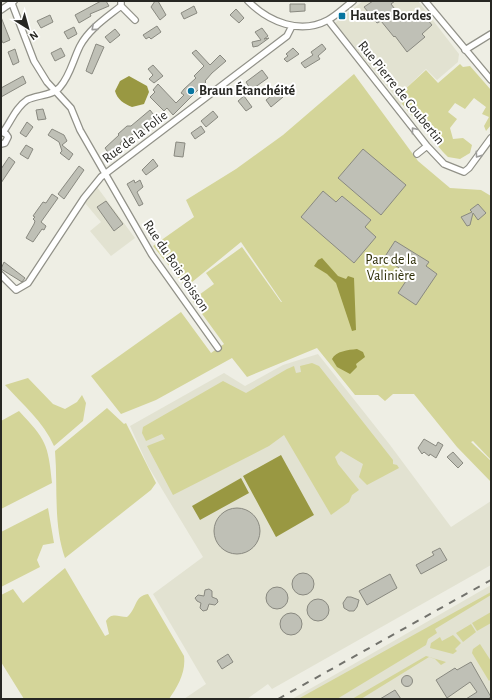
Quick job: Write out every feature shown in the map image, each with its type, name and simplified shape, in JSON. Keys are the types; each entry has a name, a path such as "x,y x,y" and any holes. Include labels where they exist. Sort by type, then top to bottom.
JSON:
{"street":[{"path":"1,10 12,1"},
{"name":"Rue du Bois Poisson","path":"12,1 34,61 47,82 70,108 80,130 152,255 218,348"},
{"path":"248,1 275,20 292,26 309,26 328,20 353,1"},
{"path":"425,1 491,80"},
{"path":"1,144 8,140 6,134 2,132 20,106 28,100 56,91 67,77 80,46 90,31 121,3 135,20"},
{"name":"Rue Pierre de Coubertin","path":"328,20 427,146 444,164 464,172 469,168 491,138"},
{"name":"Rue de la Folie","path":"1,275 16,290 22,288 28,283 84,198 106,174 287,36 292,26"},
{"path":"465,50 491,34"},
{"path":"417,154 427,146"}],"shaded area":[{"path":"363,1 418,1 459,54 458,62 437,80 426,69 401,93 402,104 400,108 392,99 394,95 335,23"},
{"path":"129,76 147,86 149,92 144,104 132,107 121,101 117,96 115,91 120,81"},
{"path":"97,187 135,238 111,256 90,231 101,222 85,203"},
{"path":"322,258 338,276 346,279 348,276 354,278 356,330 352,331 336,283 327,274 314,266 318,260"},
{"path":"357,349 363,352 365,357 356,364 357,367 350,374 337,367 332,359 336,354 346,350"},
{"path":"318,354 390,445 451,527 491,501 491,565 272,689 268,684 247,699 184,699 206,684 153,594 203,557 148,466 130,426 224,373 245,386 283,365"},
{"path":"281,455 314,515 276,537 243,476"},
{"path":"241,478 249,493 200,520 192,506"},
{"path":"491,585 491,699 292,699 352,665"}],"green space":[{"path":"460,64 463,67 470,66 491,90 491,125 486,131 484,126 489,117 482,114 486,107 474,98 465,109 455,103 448,112 457,119 450,128 453,139 463,138 472,145 470,153 460,159 448,157 443,152 402,104 401,93 426,70 438,83"},
{"name":"Parc de la Valinière","path":"354,74 418,161 450,188 481,190 491,196 491,460 473,441 471,442 491,461 491,482 457,447 414,394 393,394 385,401 378,395 355,395 317,348 247,377 232,358 156,400 121,414 91,376 181,312 211,353 224,344 192,300 214,284 206,273 242,247 282,302 241,242 186,287 153,246 194,217 186,200 236,169 283,135"},
{"path":"312,363 319,366 393,460 393,464 397,465 399,468 367,485 359,477 363,464 341,451 335,457 338,464 359,490 352,495 349,502 331,515 284,435 269,446 173,495 147,446 165,439 162,434 146,441 142,433 143,427 223,381 246,393 287,369 294,366 296,373 301,372 300,366"},
{"path":"28,378 53,404 65,409 77,402 82,395 86,403 83,421 54,446 44,429 26,406 5,385"},
{"path":"107,408 124,424 126,423 156,483 151,490 65,558 61,545 57,518 55,451"},
{"path":"19,411 35,429 44,443 49,459 52,483 1,509 1,421"},
{"path":"48,508 54,543 43,545 37,560 40,567 1,587 1,532"},
{"path":"65,568 105,636 109,634 106,621 108,618 113,616 127,617 133,610 140,597 148,594 184,656 184,668 181,679 169,699 24,699 1,662 1,595 13,589 23,603"},
{"path":"491,592 491,595 435,629 437,633 428,639 426,645 337,699 298,699"},
{"path":"491,612 491,623 477,631 472,623"},
{"path":"471,624 476,632 463,642 456,633"},
{"path":"453,635 461,643 455,649 457,651 453,654 430,648 431,643 440,637 442,641"},
{"path":"480,644 491,661 491,679 489,681 472,653 473,649"},
{"path":"426,656 446,662 441,665 435,659 429,657 361,699 352,699"}],"building":[{"path":"101,1 106,1 109,6 90,14 91,16 79,23 75,15"},
{"path":"155,1 158,1 166,15 160,20 151,7"},
{"path":"373,1 395,1 391,4 405,22 418,11 420,14 422,13 432,25 422,34 425,37 407,52 381,21 377,23 364,7"},
{"path":"290,4 305,4 305,11 290,12"},
{"path":"194,6 197,13 184,19 181,13"},
{"path":"236,9 244,18 239,23 230,15"},
{"path":"50,15 53,22 41,28 37,21"},
{"path":"1,17 10,40 3,43 1,39"},
{"path":"157,26 161,32 151,39 149,37 146,39 143,35"},
{"path":"74,27 77,34 68,39 64,32"},
{"path":"262,28 268,36 264,39 269,38 258,46 253,47 252,42 261,40 255,32"},
{"path":"115,29 120,35 110,43 105,37"},
{"path":"96,44 104,47 92,74 86,71"},
{"path":"322,44 326,49 318,56 320,59 305,68 301,63 313,55 311,52"},
{"path":"61,48 65,56 55,61 51,53"},
{"path":"293,48 299,54 287,62 284,59 288,56 286,54"},
{"path":"15,49 19,62 13,65 8,52"},
{"path":"196,50 210,65 220,55 226,61 212,73 205,81 206,82 173,115 167,108 164,111 150,97 155,92 153,90 158,84 176,103 184,95 181,93 196,78 194,76 204,66 192,53"},
{"path":"153,65 163,76 154,83 149,79 153,75 148,69"},
{"path":"262,70 268,78 251,90 246,82"},
{"path":"23,76 26,83 1,97 1,88"},
{"path":"279,90 283,97 271,107 266,100"},
{"path":"244,96 252,107 246,111 238,101"},
{"path":"43,109 46,119 38,120 36,110"},
{"path":"150,110 157,119 144,130 142,128 120,143 122,147 110,155 105,148 127,126 131,126"},
{"path":"213,111 218,117 206,127 201,121"},
{"path":"27,122 33,127 26,137 20,133"},
{"path":"201,126 205,132 195,139 191,133"},
{"path":"52,129 64,135 67,141 62,145 73,154 69,160 60,153 62,151 59,142 48,135"},
{"path":"176,142 185,143 183,157 174,156"},
{"path":"26,145 33,149 28,159 20,154"},
{"path":"363,149 406,185 381,215 338,178"},
{"path":"9,157 15,162 1,183 1,169"},
{"path":"153,159 158,166 146,175 142,170"},
{"path":"79,166 84,170 64,199 58,194"},
{"path":"134,180 135,183 140,180 143,187 137,192 143,204 139,206 127,184"},
{"path":"323,191 336,202 342,196 371,220 365,227 376,237 354,263 301,217"},
{"path":"52,194 58,198 41,222 46,226 44,230 42,229 33,242 26,238 35,221 33,219 35,217 33,216 43,202 46,203"},
{"path":"106,201 123,224 114,231 97,207"},
{"path":"478,204 486,213 478,220 473,213 470,225 467,226 461,217 472,212 470,210"},
{"path":"395,241 429,262 426,266 437,274 416,305 398,293 410,275 384,258"},
{"path":"4,262 25,278 22,282 1,269"},
{"path":"424,439 436,446 438,442 443,445 436,458 430,454 429,456 424,452 422,454 418,448"},
{"path":"453,452 463,463 458,468 447,457"},
{"path":"232,508 242,508 254,514 259,522 259,540 254,548 246,553 232,554 224,551 217,544 214,536 214,526 217,518 224,511"},
{"path":"440,548 447,560 421,574 416,565 434,555 432,552"},
{"path":"303,573 311,576 314,584 311,592 303,595 295,592 292,584 295,576"},
{"path":"390,574 397,588 367,605 359,591"},
{"path":"277,587 285,590 288,598 285,606 277,609 269,606 266,598 269,590"},
{"path":"209,589 212,591 212,597 217,599 218,602 215,605 209,604 207,610 203,611 200,608 201,603 195,598 198,595 204,596 205,590"},
{"path":"347,597 359,600 354,611 349,611 344,608 343,603"},
{"path":"318,599 326,602 329,610 326,618 318,621 310,618 307,610 310,602"},
{"path":"291,613 299,616 302,624 299,632 291,635 283,632 280,624 283,616"},
{"path":"228,654 233,662 222,669 217,661"},
{"path":"471,662 491,697 488,699 466,699 477,692 470,682 447,698 436,680 455,668 457,670"},
{"path":"407,675 411,677 413,681 411,685 407,687 403,685 401,681 403,677"},
{"path":"395,690 401,699 380,699"}],"railway":[{"path":"278,699 491,580"}],"place":[{"name":"Hautes Bordes","path":"342,16"},
{"name":"Braun Étanchéité","path":"191,91"}]}
